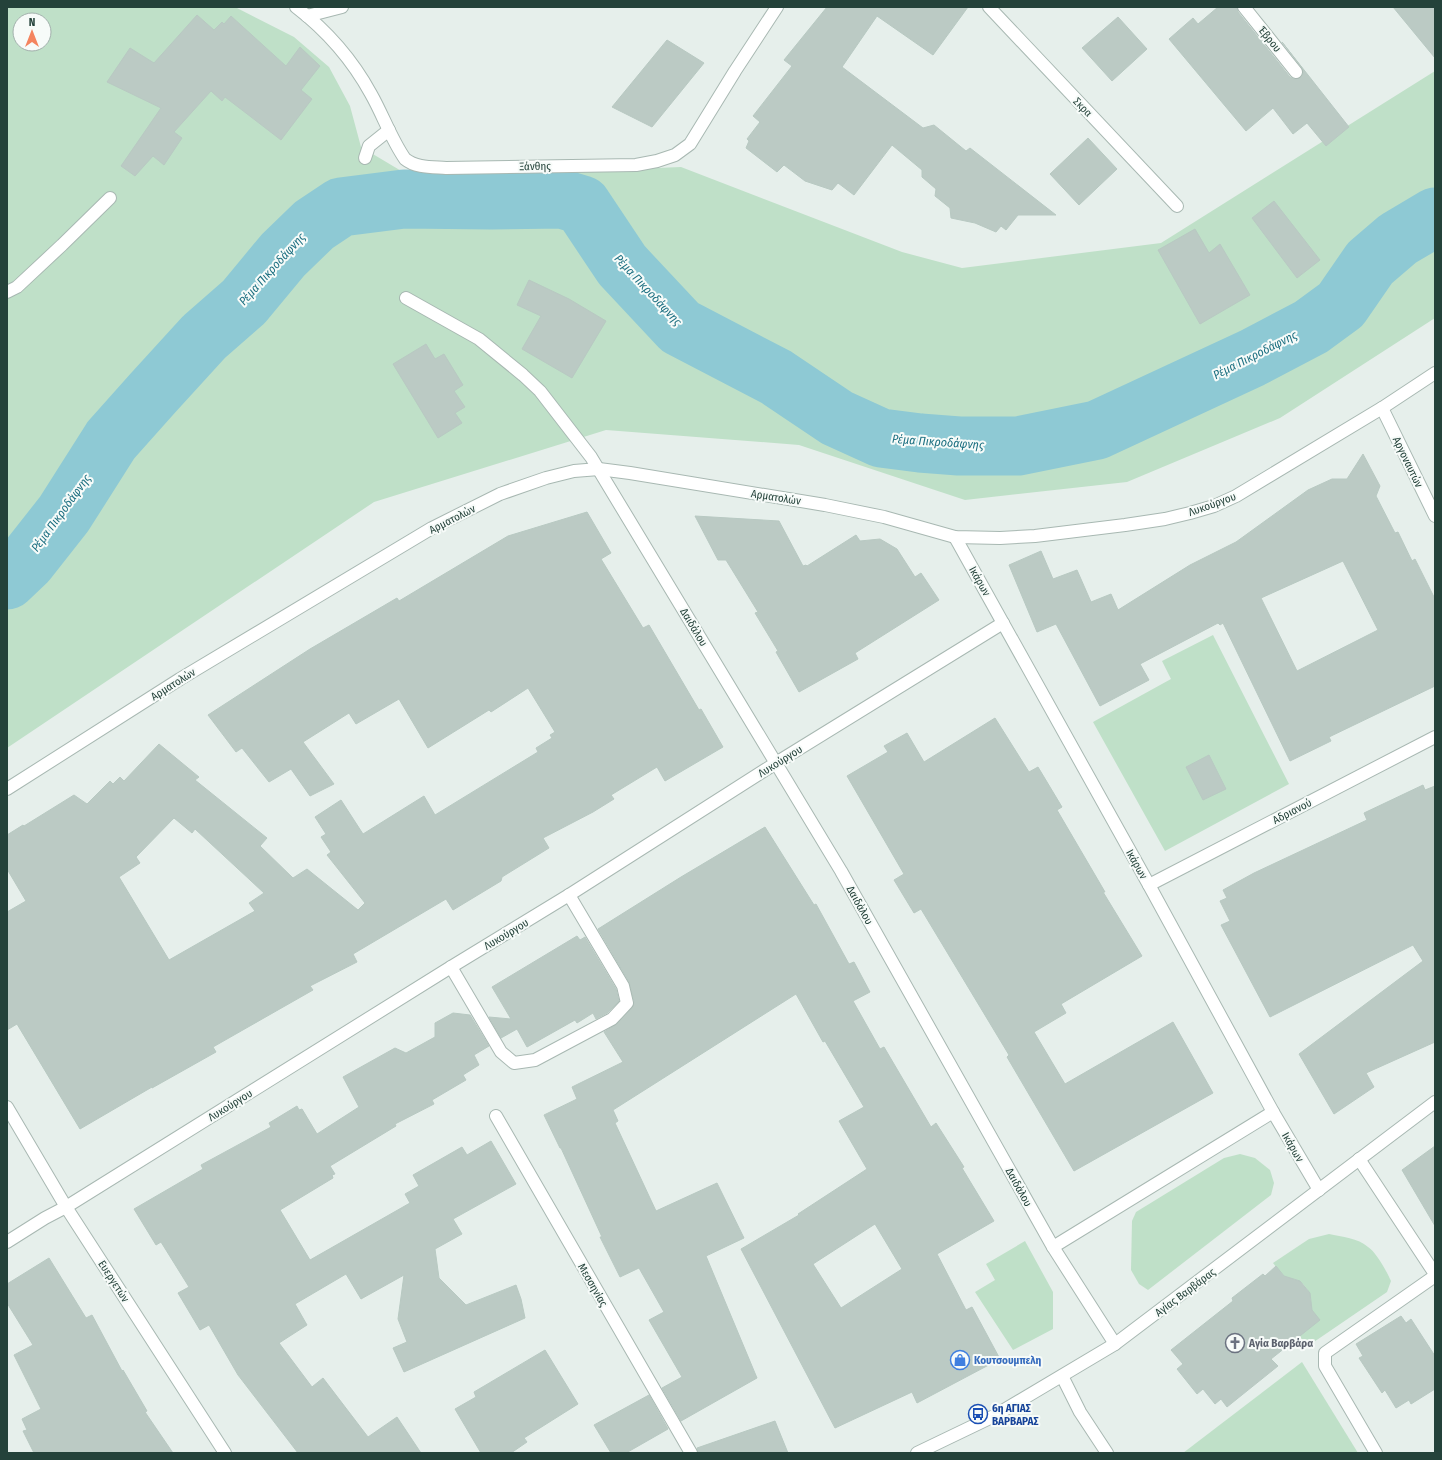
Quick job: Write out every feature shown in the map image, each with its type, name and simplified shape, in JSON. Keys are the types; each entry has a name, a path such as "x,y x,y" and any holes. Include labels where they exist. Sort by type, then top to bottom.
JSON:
{"street":[{"name":"Ξάνθης","path":"296,7 338,47 357,71 405,159 414,165 446,168 628,165 657,162 674,155 690,144 776,7"},
{"path":"307,16 342,7"},
{"name":"Σκρα","path":"989,7 1177,206"},
{"name":"Έβρου","path":"1244,7 1296,72"},
{"path":"365,158 369,146 389,130"},
{"path":"7,292 16,287 110,198"},
{"name":"Δαιδάλου","path":"406,298 479,338 523,375 540,391 591,457 841,871 1053,1247 1115,1344"},
{"name":"Λυκούργου","path":"956,537 1000,538 1075,532 1164,519 1214,506 1255,486 1382,408 1435,373"},
{"name":"Αργοναυτών","path":"1382,408 1435,516"},
{"name":"Αρματολών","path":"7,789 180,679 432,528 500,494 546,478 574,471 599,469 825,505 884,517 956,537"},
{"name":"Ικάρων","path":"956,537 1273,1112 1319,1190"},
{"name":"Λυκούργου","path":"7,1242 45,1218 66,1207 569,895 776,763 1003,623"},
{"name":"Αδριανού","path":"1149,885 1435,736"},
{"path":"451,967 501,1052 514,1063 535,1060 612,1019 627,1003 623,986 569,895"},
{"name":"Αγίας Βαρβάρας","path":"917,1453 994,1416 1115,1344 1435,1102"},
{"name":"Ευεργετών","path":"7,1107 66,1207 225,1453"},
{"path":"1053,1247 1273,1112"},
{"name":"Μεσσηνίας","path":"496,1116 691,1453"},
{"path":"1359,1159 1435,1275 1325,1353 1325,1366 1376,1453"},
{"path":"1062,1376 1080,1412 1107,1453"}],"green space":[{"path":"7,7 235,7 294,37 329,67 350,106 361,147 403,172 508,174 681,167 902,252 962,268 1161,243 1435,71 1435,318 1280,418 1127,482 965,500 799,445 606,430 374,502 7,748"},
{"path":"1213,635 1289,784 1165,851 1093,722 1171,679 1162,661"},
{"path":"1240,1154 1255,1158 1270,1170 1274,1183 1271,1195 1148,1290 1139,1284 1131,1270 1132,1221 1136,1212 1224,1158"},
{"path":"1329,1234 1355,1240 1368,1247 1378,1258 1391,1281 1387,1292 1308,1346 1299,1336 1307,1304 1311,1300 1309,1293 1306,1287 1297,1280 1294,1279 1289,1283 1273,1263 1309,1239"},
{"path":"1025,1241 1053,1292 1053,1329 1013,1350 975,1292 995,1280 986,1264"},
{"path":"1302,1362 1358,1453 1183,1453"}],"building":[{"path":"827,7 968,7 933,55 877,16 842,67 923,128 934,125 966,151 970,148 1056,215 1018,215 1006,230 1001,226 996,232 975,223 951,218 950,208 935,196 936,189 922,177 922,170 892,145 854,195 838,183 832,190 805,181 784,165 777,172 746,148 749,141 747,139 760,122 753,116 792,66 784,60"},
{"path":"1218,7 1237,7 1238,12 1290,77 1294,79 1300,78 1303,74 1302,68 1282,42 1349,127 1326,146 1307,123 1293,134 1273,108 1246,131 1169,39 1193,18 1198,24"},
{"path":"1393,7 1435,7 1435,58"},
{"path":"197,15 214,30 222,22 224,24 231,16 286,66 300,47 320,66 301,90 312,99 281,140 225,97 222,101 211,91 174,132 182,138 164,165 153,156 135,176 121,166 161,108 107,82 130,48 154,63"},
{"path":"1118,17 1147,49 1112,81 1082,48"},
{"path":"667,40 704,63 652,127 612,107"},
{"path":"1088,138 1117,169 1079,205 1050,174"},
{"path":"1274,201 1320,260 1297,278 1252,218"},
{"path":"1195,229 1209,253 1220,244 1250,295 1200,324 1158,250"},
{"path":"529,280 569,299 606,321 572,378 522,349 541,316 517,305"},
{"path":"426,344 435,359 444,354 463,385 454,391 465,407 455,413 462,423 438,438 393,364"},
{"path":"1363,454 1380,486 1376,496 1395,533 1398,532 1412,561 1415,559 1435,599 1435,686 1329,737 1331,741 1290,761 1223,623 1220,625 1218,623 1140,664 1149,680 1100,706 1056,624 1037,632 1009,565 1041,551 1053,579 1077,570 1091,602 1111,594 1118,610 1190,565 1236,542 1308,490 1332,479 1347,479","holes":["1343,561 1378,630 1297,671 1261,598"]},
{"path":"587,512 611,553 601,559 643,628 649,625 699,710 701,709 723,747 665,781 657,767 611,795 614,799 593,812 543,838 549,848 502,877 501,881 453,910 446,899 353,954 357,962 310,986 313,990 213,1047 216,1052 80,1129 17,1024 7,1030 7,912 26,901 7,869 7,835 74,795 87,804 110,781 113,784 120,777 124,781 159,744 199,777 195,780 267,838 260,846 293,878 307,869 358,910 365,903 327,855 331,852 321,837 326,834 315,817 341,800 363,834 424,796 435,815 538,752 536,748 552,738 550,735 555,732 528,688 491,712 489,710 428,748 399,699 356,724 349,713 303,742 334,784 310,796 291,769 269,782 242,748 236,752 208,715 310,649 397,598 399,601 508,536","holes":["174,818 192,833 195,829 264,893 249,903 255,911 169,960 119,877 140,863 136,857"]},
{"path":"695,516 779,521 803,566 807,566 856,535 860,541 880,539 897,549 915,577 921,573 939,600 855,653 858,659 799,692 776,652 778,651 755,613 758,612 726,560 718,560"},
{"path":"995,718 1029,772 1038,767 1062,807 1057,810 1105,892 1103,892 1142,956 1061,1004 1066,1013 1034,1032 1065,1084 1173,1022 1213,1093 1074,1171 1007,1057 1009,1055 921,909 914,913 894,880 904,874 847,776 888,752 884,746 907,733 924,762"},
{"path":"1209,755 1226,789 1203,800 1186,767"},
{"path":"1423,785 1425,790 1435,786 1435,1042 1366,1073 1374,1087 1334,1114 1299,1054 1423,961 1413,945 1270,1017 1221,925 1230,921 1220,901 1227,898 1223,890 1254,873 1367,820 1364,813"},
{"path":"765,827 814,905 816,904 849,964 854,962 870,992 853,1001 880,1049 884,1047 931,1127 936,1123 964,1167 962,1168 994,1221 937,1254 966,1310 972,1307 1000,1359 917,1403 912,1392 835,1428 741,1249 799,1215 798,1214 867,1169 839,1121 864,1107 825,1041 823,1042 796,994 613,1110 618,1121 615,1123 656,1211 717,1183 744,1238 706,1256 757,1378 681,1421 662,1388 682,1377 649,1320 664,1312 639,1268 620,1277 600,1237 602,1237 561,1148 544,1115 577,1099 572,1087 623,1062 604,1032 617,1024 632,1008 634,1001 629,982 598,929","holes":["875,1224 902,1269 841,1308 813,1264"]},
{"path":"577,936 580,940 585,937 616,989 619,1001 607,1013 596,1019 593,1013 577,1023 575,1020 527,1047 517,1029 501,1038 489,1017 511,1019 492,987"},
{"path":"453,1013 470,1015 489,1046 474,1055 479,1065 463,1075 466,1080 432,1100 434,1104 395,1124 396,1126 330,1166 335,1174 332,1175 333,1178 280,1210 310,1260 410,1203 405,1194 419,1186 413,1175 462,1147 467,1155 491,1141 516,1184 453,1219 462,1234 435,1249 439,1278 466,1305 516,1285 525,1318 404,1372 393,1348 407,1342 398,1319 404,1275 361,1299 346,1274 295,1304 307,1325 279,1343 312,1387 323,1378 368,1437 397,1417 421,1453 298,1453 238,1375 209,1325 200,1330 178,1293 189,1287 161,1242 156,1245 134,1209 203,1169 201,1165 271,1127 269,1123 297,1106 299,1110 302,1109 317,1134 359,1107 343,1077 395,1048 406,1053 435,1037 435,1023"},
{"path":"1435,1146 1435,1226 1402,1170"},
{"path":"49,1258 86,1318 92,1315 122,1371 123,1370 147,1411 145,1412 173,1453 34,1453 23,1431 27,1430 22,1419 41,1409 14,1355 33,1345 7,1303 7,1284"},
{"name":"Αγία Βαρβάρα","path":"1276,1266 1284,1276 1300,1281 1310,1293 1312,1310 1320,1320 1271,1359 1278,1366 1227,1407 1221,1399 1215,1404 1203,1389 1197,1394 1177,1369 1183,1364 1171,1350 1233,1301 1232,1298 1263,1274 1265,1276"},
{"path":"1401,1316 1406,1323 1411,1319 1435,1356 1435,1389 1411,1404 1409,1400 1396,1408 1385,1390 1382,1393 1359,1358 1363,1356 1356,1344"},
{"path":"545,1350 578,1404 524,1438 527,1442 511,1453 481,1453 455,1409 476,1397 474,1392"},
{"path":"649,1395 668,1429 626,1453 611,1453 594,1425"},
{"path":"775,1421 788,1453 698,1453 697,1448"}],"waterway":[{"name":"Ρέμα Πικροδάφνης","path":"7,580 27,561 64,514 111,440 152,394 204,337 244,302 283,255 314,225 341,207 404,199 562,199 582,205 622,265 680,327 776,377 837,418 881,438 959,446 1018,446 1097,430 1252,358 1311,327 1341,305 1370,263 1398,239 1435,217"}],"place":[{"name":"Αγία Βαρβάρα","path":"1235,1343"},
{"name":"Κουτσουμπελη","path":"960,1360"},
{"name":"6η ΑΓΙΑΣ ΒΑΡΒΑΡΑΣ","path":"978,1414"}]}
